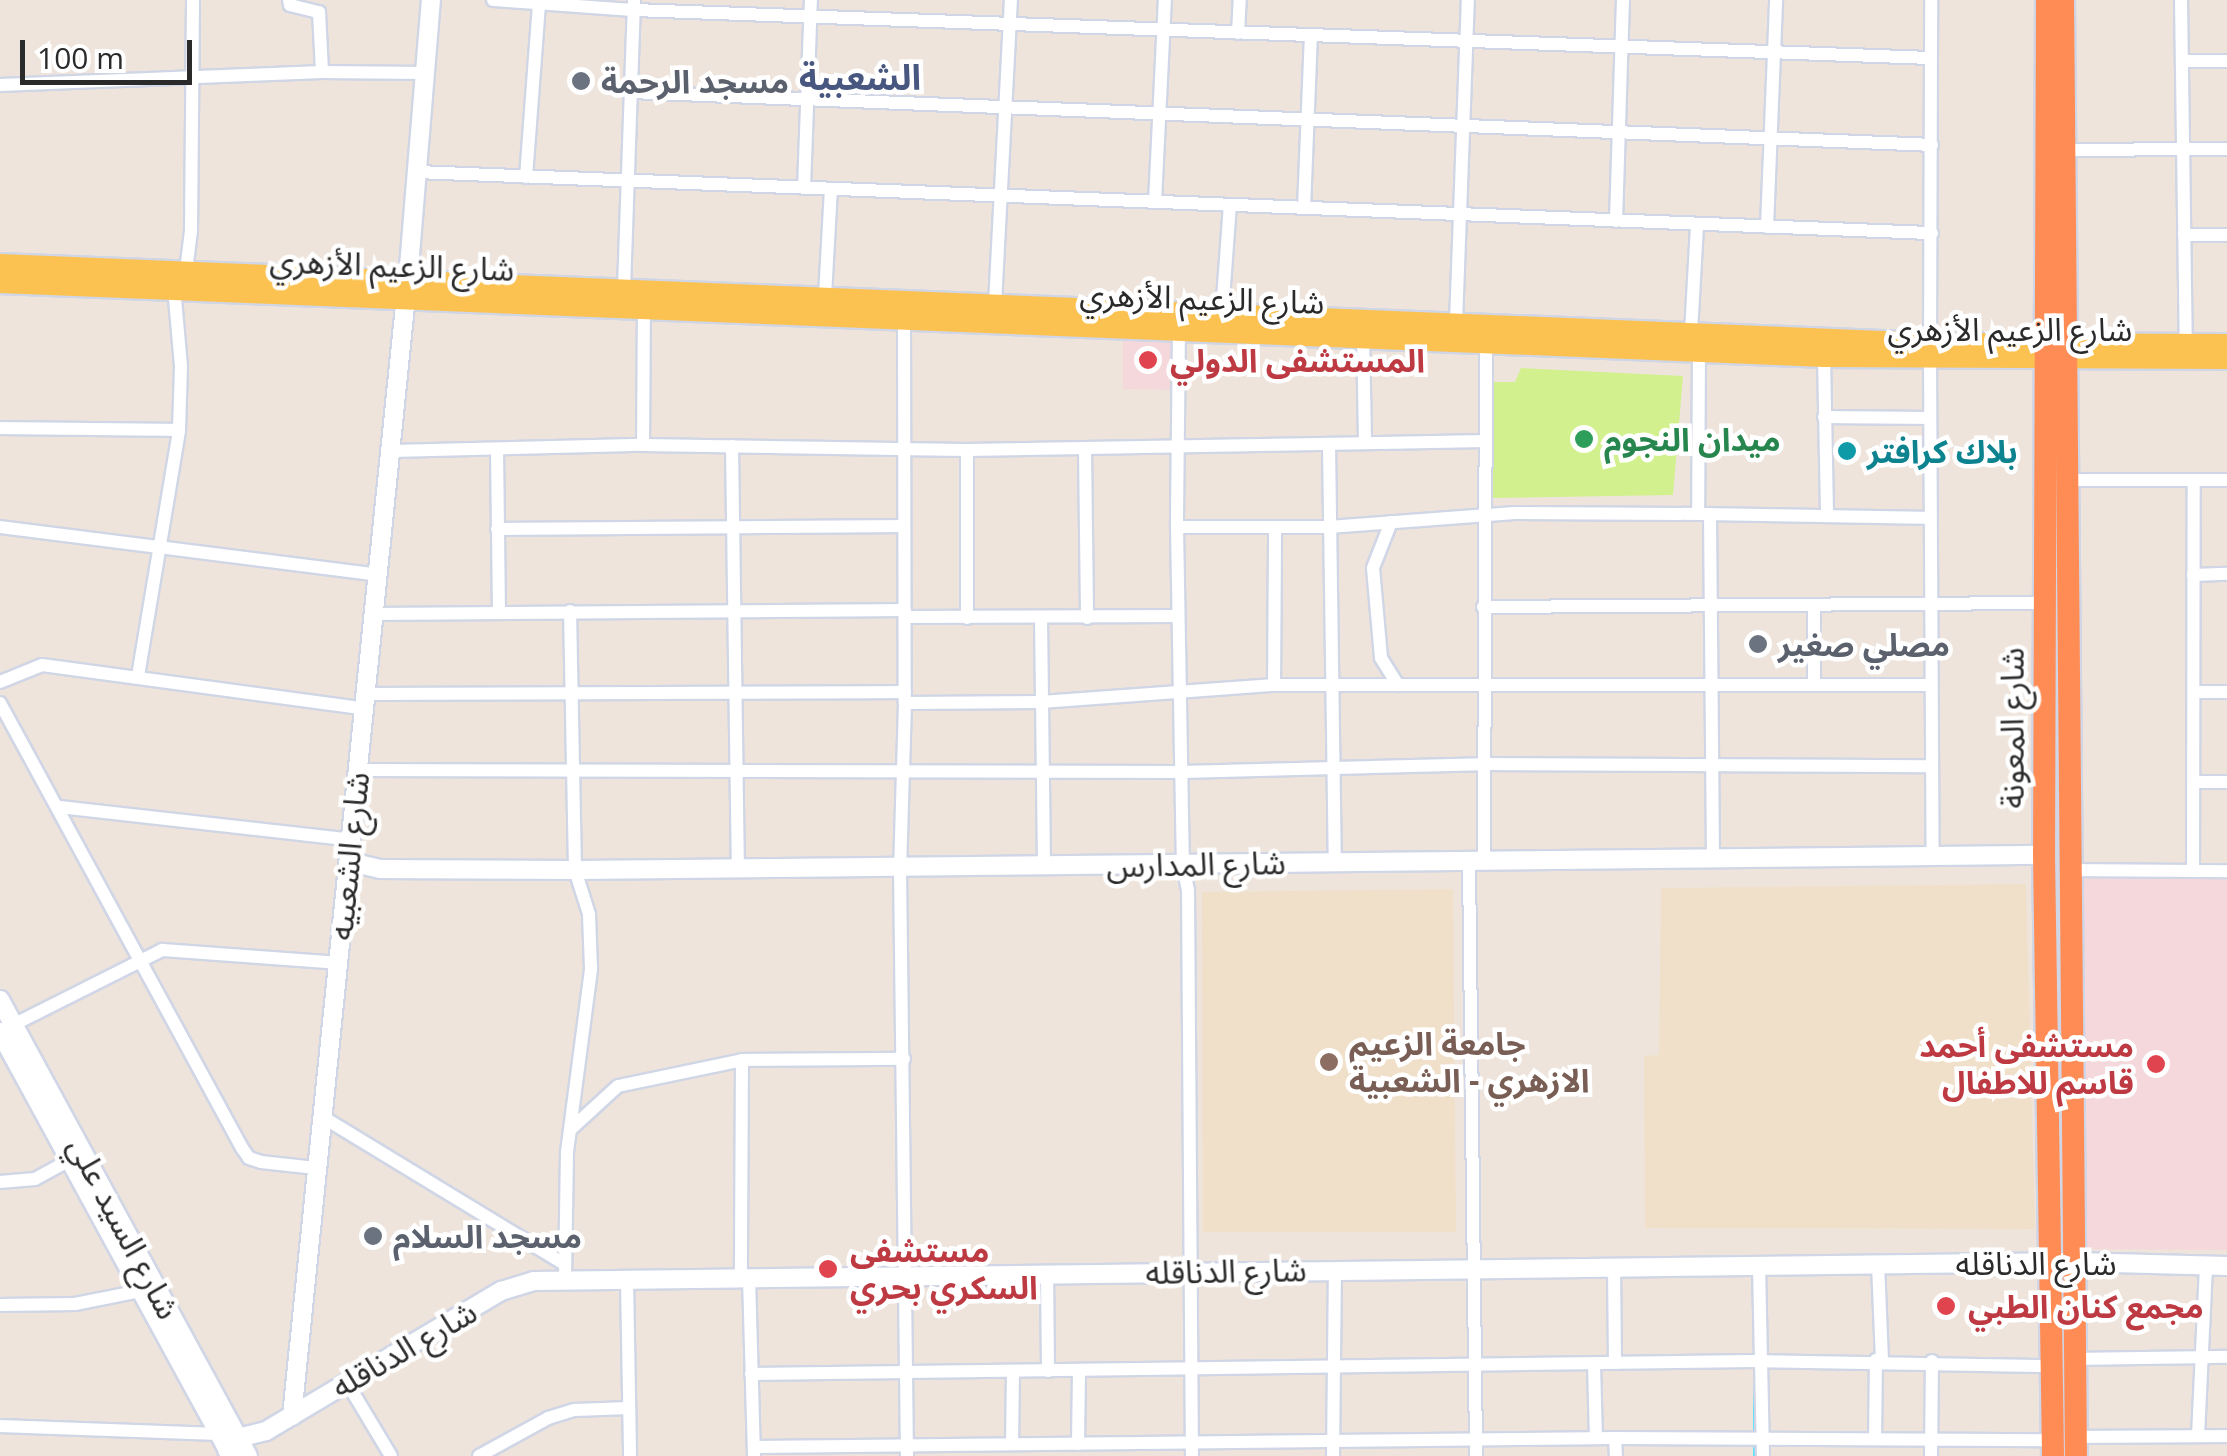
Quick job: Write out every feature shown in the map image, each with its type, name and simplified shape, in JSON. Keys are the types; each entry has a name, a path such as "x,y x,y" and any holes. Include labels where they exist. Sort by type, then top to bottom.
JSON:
{"highway":[{"name":"شارع المعونة","path":"2047,0 2056,353 2067,480 2070,870 2063,1262 2052,1366 2065,1447"},
{"name":"شارع المعونة","path":"2063,0 2064,150 2045,602 2044,855 2063,1262 2076,1359 2065,1447"}],"main road":[{"name":"شارع الزعيم الأزهري","path":"0,264 180,279 407,287 624,288 1456,324 1695,341 2227,360"},
{"name":"شارع الزعيم الأزهري","path":"0,282 180,279"},
{"name":"شارع الزعيم الأزهري","path":"407,287 644,306 1486,340 1695,341 1824,357 1930,351"},
{"name":"شارع الزعيم الأزهري","path":"2056,353 2227,344"}],"street":[{"path":"138,676 178,430 180,279 194,76 193,0"},
{"path":"289,0 290,5 319,12 322,72"},
{"name":"شارع الشعبيه","path":"292,1416 363,701 392,451 431,0"},
{"path":"493,0 810,17 1930,58"},
{"path":"804,188 811,0"},
{"path":"995,304 1011,0"},
{"path":"1155,202 1164,0"},
{"path":"1238,32 1240,0"},
{"path":"1456,324 1468,0"},
{"path":"1616,220 1624,0"},
{"path":"1766,227 1776,0"},
{"path":"1930,0 1933,858"},
{"path":"2182,0 2186,344"},
{"path":"526,177 539,3"},
{"path":"624,288 634,5"},
{"path":"1304,208 1312,35"},
{"path":"2184,61 2227,61"},
{"path":"0,85 322,72 425,73"},
{"path":"631,92 1932,145"},
{"path":"2064,150 2227,150"},
{"path":"417,172 1932,234"},
{"path":"824,296 832,189"},
{"path":"1222,314 1230,205"},
{"path":"1697,224 1695,341 1710,605 1713,860"},
{"path":"2184,235 2227,235"},
{"path":"643,446 644,306"},
{"path":"904,316 905,698 900,868 907,1451"},
{"path":"1179,328 1178,616 1183,865 1188,890 1192,1450"},
{"path":"1364,335 1365,443"},
{"path":"1476,1456 1476,862 1482,764 1486,340"},
{"path":"1824,357 1827,516"},
{"path":"1824,417 1929,418"},
{"path":"0,428 178,430"},
{"path":"392,451 643,446 1086,449 1486,441"},
{"path":"1329,445 1335,861"},
{"path":"732,446 738,868"},
{"path":"497,449 499,612"},
{"path":"1086,449 1087,618"},
{"path":"967,618 968,450"},
{"path":"2067,480 2227,480"},
{"path":"2193,871 2194,480"},
{"path":"1177,527 1329,527 1485,516 1930,518"},
{"path":"1391,522 1373,568 1382,658 1398,685"},
{"path":"497,530 903,526"},
{"path":"0,527 378,575"},
{"path":"1274,686 1275,527"},
{"path":"2194,575 2227,574"},
{"path":"1484,607 2045,602"},
{"path":"1814,606 1814,683"},
{"path":"373,614 736,610 967,618 1178,616"},
{"path":"321,1116 564,1272 572,1128 591,970 589,914 575,870 570,611"},
{"path":"1041,618 1044,866"},
{"path":"0,682 42,665 363,701 735,694 1040,702 1274,686 1711,682 1930,685"},
{"path":"2195,692 2227,692"},
{"path":"0,703 249,1158 316,1168"},
{"path":"358,770 1182,772 1482,764 1931,766"},
{"path":"2194,782 2227,782"},
{"path":"59,807 352,840"},
{"name":"شارع المدارس","path":"350,862 380,869 575,870 1335,861 1383,865 2044,855"},
{"path":"2070,870 2227,872"},
{"path":"4,1029 162,950 338,963"},
{"name":"شارع السيد علي","path":"0,1000 4,1029 77,1156 228,1445"},
{"path":"572,1128 618,1086 742,1060 904,1059"},
{"path":"742,1060 745,1276 754,1451 907,1451 1012,1444 1046,1450 1078,1444 1192,1450 1333,1440 1596,1438 1930,1439 2065,1447 2227,1436"},
{"path":"0,1182 35,1180 77,1156"},
{"name":"شارع السيد علي","path":"77,1156 140,1291 228,1445 250,1456"},
{"name":"شارع الدناقله","path":"228,1445 266,1432 501,1292 564,1272 627,1280 2063,1262 2227,1266"},
{"path":"750,1374 1882,1360 1878,1264"},
{"path":"1759,1265 1763,1456"},
{"path":"2198,1436 2206,1266"},
{"path":"1614,1267 1615,1363"},
{"path":"1334,1456 1335,1270"},
{"path":"1047,1273 1048,1371"},
{"path":"627,1280 630,1456"},
{"path":"0,1305 75,1304 140,1291"},
{"path":"2076,1359 2227,1357"},
{"path":"1876,1360 2052,1366"},
{"path":"1875,1438 1876,1360"},
{"path":"1930,1456 1932,1361"},
{"path":"1594,1364 1596,1438"},
{"path":"1078,1444 1079,1371"},
{"path":"1012,1444 1013,1372"},
{"path":"346,1382 390,1456"},
{"path":"478,1456 548,1418 574,1410 629,1408"},
{"path":"0,1426 228,1445"},
{"name":"شارع الدناقله","path":"250,1456 266,1432"},
{"path":"1615,1438 1616,1456"}],"shaded area":[{"name":"المستشفى الدولي","path":"1123,328 1174,330 1174,390 1123,389"},
{"name":"مستشفى أحمد قاسم للاطفال","path":"2081,879 2227,879 2227,1250 2087,1249"},
{"path":"2026,884 2035,1229 1645,1228 1644,1056 1659,1055 1661,888"},
{"name":"جامعة الزعيم الازهري - الشعبية","path":"1453,889 1456,1232 1203,1232 1202,892"}],"green space":[{"name":"ميدان النجوم","path":"1521,368 1683,376 1673,495 1491,498 1491,382 1515,382"}],"waterway":[{"path":"1755,1376 1755,1456"}],"place":[{"name":"مسجد الرحمة","path":"581,81"},
{"name":"المستشفى الدولي","path":"1148,360"},
{"name":"ميدان النجوم","path":"1584,439"},
{"name":"بلاك كرافتر","path":"1847,451"},
{"name":"مصلي صغير","path":"1758,644"},
{"name":"جامعة الزعيم الازهري - الشعبية","path":"1329,1062"},
{"name":"مستشفى أحمد قاسم للاطفال","path":"2156,1064"},
{"name":"مسجد السلام","path":"373,1236"},
{"name":"مستشفى السكري بحري","path":"828,1269"},
{"name":"مجمع كنان الطبي","path":"1946,1306"}],"district":[{"name":"الشعبية","path":"860,77"}]}
